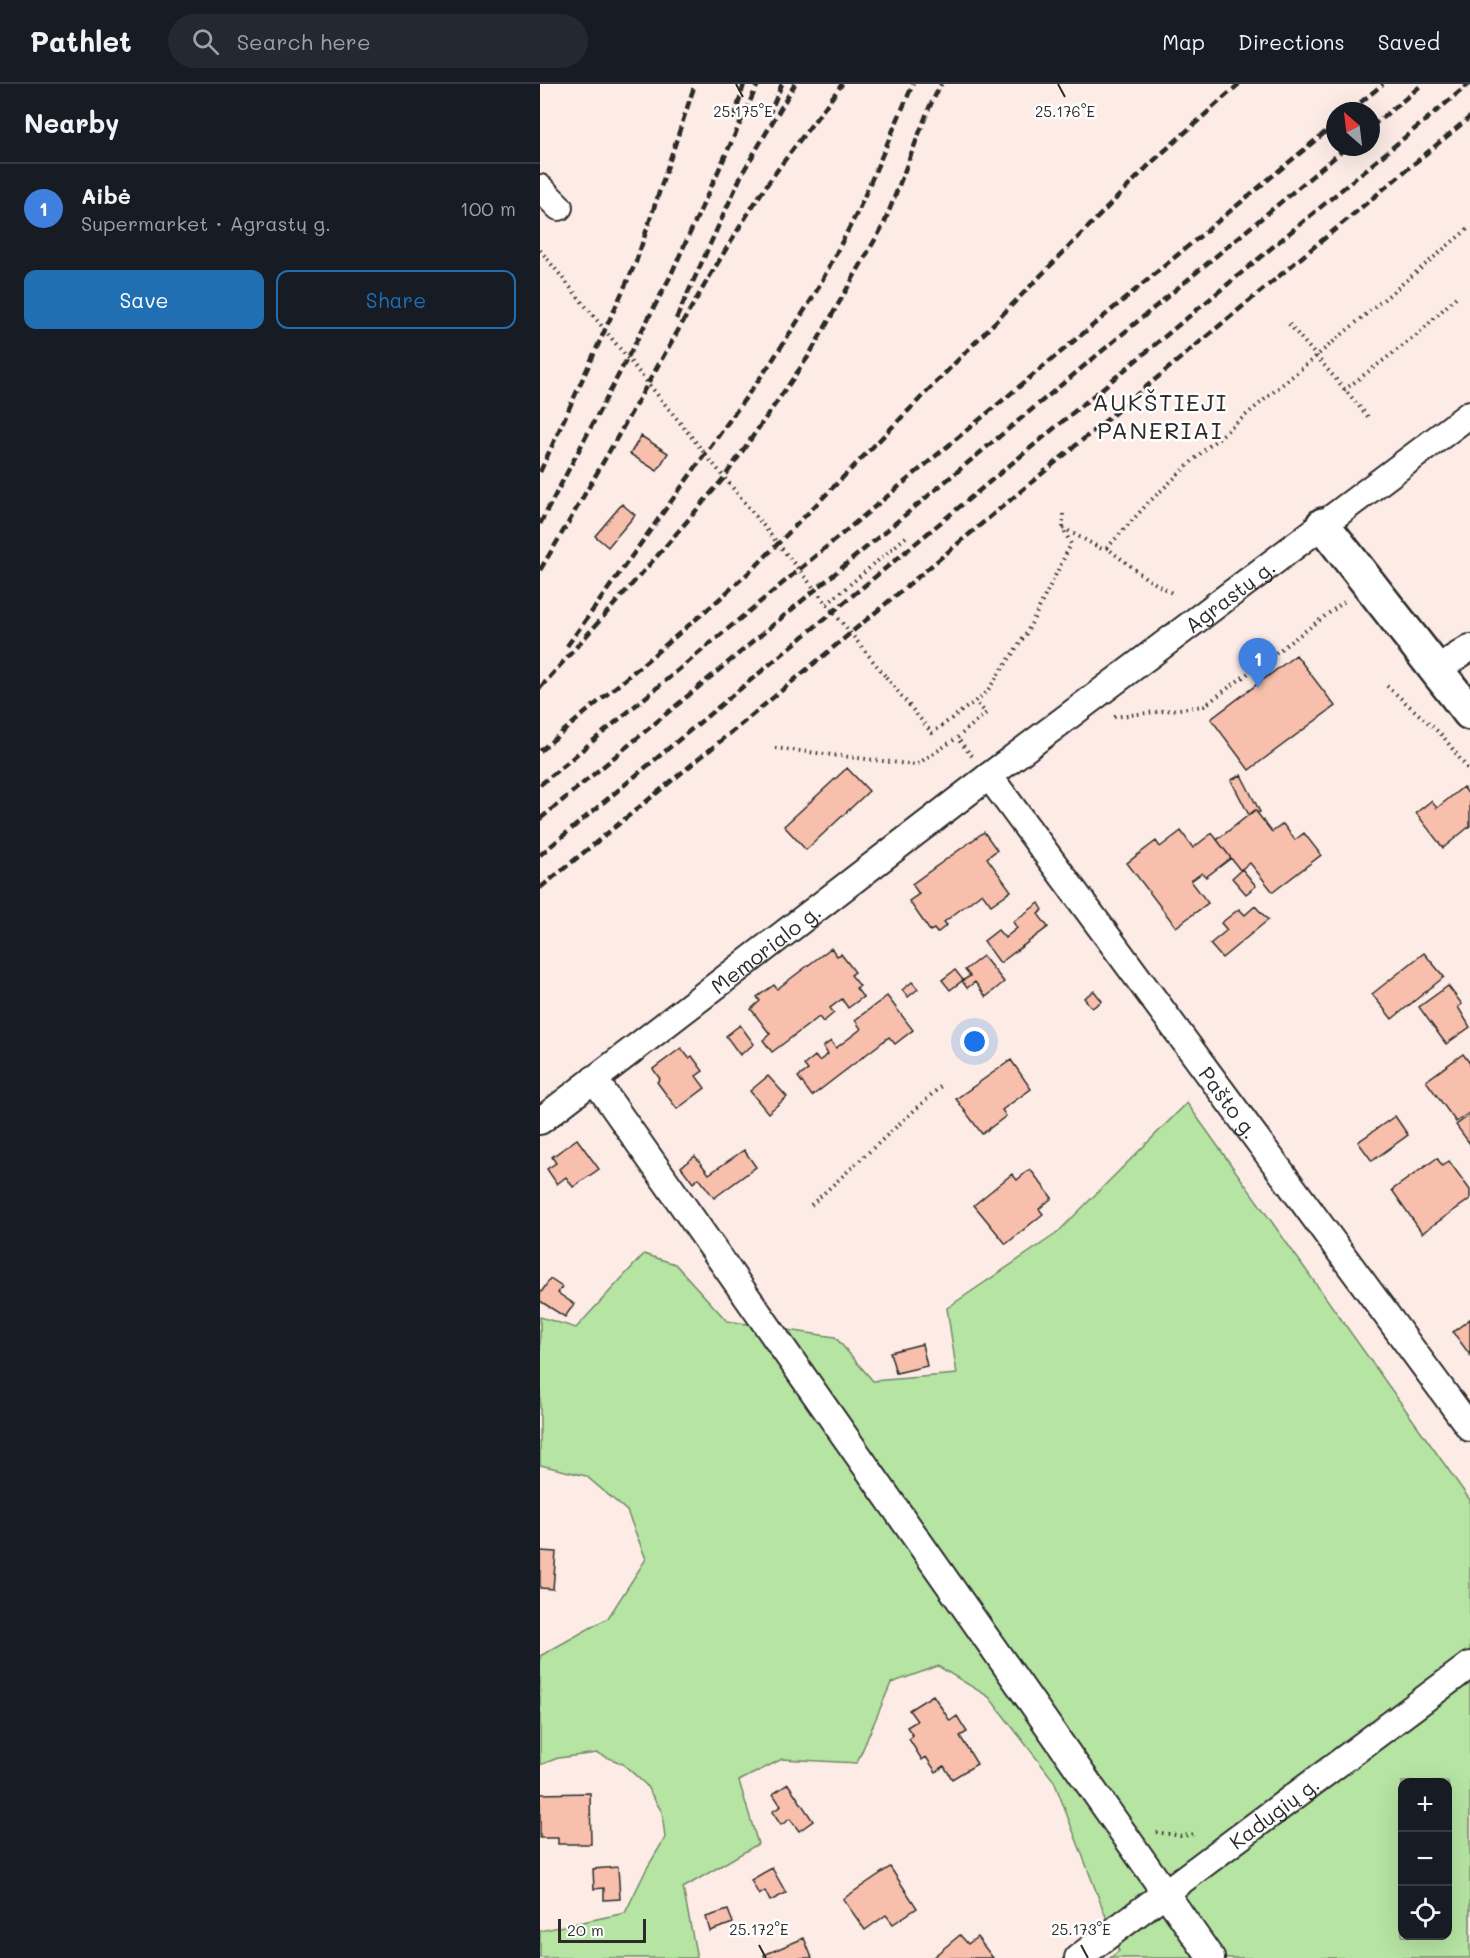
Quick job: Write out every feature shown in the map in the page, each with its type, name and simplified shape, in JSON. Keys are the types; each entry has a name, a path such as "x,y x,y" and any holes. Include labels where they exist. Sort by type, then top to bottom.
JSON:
{"main road":[{"path":"1323,525 1470,713"}],"street":[{"path":"540,188 559,207"},
{"name":"Agrastų g.","path":"989,776 1470,414"},
{"path":"1437,669 1470,648"},
{"name":"Memorialo g.","path":"540,1121 989,776"},
{"name":"Pašto g.","path":"989,776 1470,1428"},
{"path":"594,1079 1116,1826 1211,1958"},
{"name":"Kadugių g.","path":"1078,1958 1470,1665"}],"path":[{"path":"1063,528 1102,549 1107,548 1149,502 1202,452 1470,227"},
{"path":"540,250 932,733 986,693 1031,624 1071,544 1063,528 1063,512"},
{"path":"1344,390 1417,335 1457,296"},
{"path":"1289,324 1369,418"},
{"path":"827,604 907,536"},
{"path":"1107,548 1146,578 1172,593"},
{"path":"1110,717 1204,706 1369,583"},
{"path":"1387,686 1442,735 1470,772"},
{"path":"775,748 916,765 957,738 986,713 975,701"},
{"path":"957,738 989,776"},
{"path":"811,1205 942,1085"},
{"path":"1116,1826 1181,1836 1202,1834"}],"green space":[{"path":"1187,1103 1470,1500 1470,1958 1110,1958 1119,1951 1054,1781 989,1697 938,1666 891,1683 857,1763 782,1759 739,1781 758,1844 683,1888 697,1958 540,1958 540,1931 625,1913 665,1838 662,1812 646,1785 623,1764 597,1753 558,1758 540,1765 540,1656 608,1618 646,1559 627,1511 586,1476 540,1465 540,1317 576,1328 644,1254 675,1264 727,1321 835,1337 873,1381 957,1374 947,1308 1056,1234"}],"building":[{"path":"641,436 668,453 657,471 630,454"},
{"path":"622,504 635,515 608,547 595,536"},
{"path":"1296,655 1335,706 1249,770 1211,719"},
{"path":"847,768 869,791 806,850 784,826"},
{"path":"1241,775 1260,812 1258,813 1255,810 1249,815 1231,780"},
{"path":"1463,787 1470,796 1470,826 1443,848 1416,813 1431,801 1437,808"},
{"path":"1255,810 1272,832 1283,824 1295,840 1304,833 1321,855 1273,892 1250,863 1240,870 1217,840"},
{"path":"1181,831 1193,848 1212,833 1231,858 1206,877 1202,873 1191,881 1208,903 1176,927 1127,863 1156,841 1160,847"},
{"path":"984,832 997,850 987,858 1011,891 991,905 982,893 944,922 947,925 937,933 934,929 930,931 909,901 919,894 912,884"},
{"path":"1242,869 1256,886 1246,894 1232,878"},
{"path":"1039,903 1043,910 1038,914 1048,927 1000,963 984,941 998,930 1005,938 1017,928 1013,922"},
{"path":"1255,906 1268,920 1222,958 1210,944 1227,930 1221,923 1239,909 1245,915"},
{"path":"831,948 837,956 841,954 855,972 851,975 860,986 856,988 863,997 848,1008 842,999 830,1008 834,1013 823,1022 819,1017 772,1052 763,1040 770,1034 751,1009 760,1001 757,997 774,985 777,989"},
{"path":"1424,953 1444,977 1392,1019 1372,994"},
{"path":"983,956 1004,982 986,997 975,982 967,988 962,981 970,976 965,970"},
{"path":"955,970 963,980 950,990 942,980"},
{"path":"912,982 918,989 908,997 902,990"},
{"path":"1448,986 1462,1004 1458,1007 1470,1027 1446,1044 1419,1007"},
{"path":"1094,991 1102,1001 1092,1008 1084,998"},
{"path":"887,996 913,1030 895,1044 889,1037 812,1096 798,1077 808,1070 804,1065 815,1056 819,1061 828,1054 823,1047 831,1041 836,1048 861,1029 855,1020"},
{"path":"740,1025 754,1044 740,1055 726,1036"},
{"path":"681,1048 689,1058 692,1056 703,1071 696,1076 705,1088 677,1109 657,1082 660,1079 653,1069"},
{"path":"1463,1054 1470,1061 1470,1112 1456,1122 1426,1081"},
{"path":"1011,1060 1031,1089 1002,1110 1006,1116 982,1134 956,1099"},
{"path":"768,1076 787,1097 768,1113 750,1091"},
{"path":"1470,1115 1470,1144 1456,1125"},
{"path":"1395,1116 1408,1135 1372,1161 1358,1142"},
{"path":"577,1139 599,1169 573,1187 566,1177 557,1184 547,1169 556,1163 552,1157"},
{"path":"744,1150 756,1167 714,1198 699,1178 693,1183 681,1167 695,1156 709,1174"},
{"path":"1437,1158 1442,1166 1449,1161 1470,1190 1470,1199 1422,1233 1392,1190"},
{"path":"1030,1169 1052,1198 1039,1209 1043,1214 1006,1244 974,1205 1012,1174 1017,1180"},
{"path":"550,1279 562,1287 558,1293 574,1304 565,1317 540,1301 540,1294"},
{"path":"1470,1319 1470,1355 1453,1332"},
{"path":"922,1344 927,1366 896,1373 890,1352"},
{"path":"540,1551 556,1552 553,1589 540,1588"},
{"path":"933,1695 950,1721 957,1716 967,1732 960,1736 977,1764 952,1779 944,1766 936,1772 926,1757 922,1760 909,1739 913,1736 907,1727 917,1721 909,1710"},
{"path":"788,1784 813,1821 799,1831 790,1819 781,1825 772,1812 781,1806 773,1794"},
{"path":"590,1793 591,1844 558,1844 558,1838 540,1838 540,1794"},
{"path":"618,1867 620,1899 604,1900 604,1888 594,1889 593,1869"},
{"path":"890,1867 917,1908 893,1924 886,1915 865,1930 843,1899"},
{"path":"772,1868 786,1893 770,1901 765,1891 759,1895 751,1880"},
{"path":"728,1910 733,1923 710,1931 706,1917"},
{"path":"960,1935 968,1944 977,1937 993,1958 932,1958"},
{"path":"804,1938 812,1958 765,1958 764,1955"}],"railway":[{"path":"540,472 636,262 695,84"},
{"path":"734,119 744,84"},
{"path":"540,524 669,279 758,84"},
{"path":"768,117 782,84"},
{"path":"676,319 743,172 795,84"},
{"path":"540,570 673,339 756,201 842,84"},
{"path":"567,646 770,364 815,294 858,211 913,84"},
{"path":"540,688 723,479 808,357 884,224 929,108 941,84"},
{"path":"540,751 757,565 1151,163 1239,84"},
{"path":"1361,102 1383,84"},
{"path":"1380,120 1423,84"},
{"path":"540,855 1469,84"},
{"path":"540,888 739,726 1470,117"},
{"path":"540,785 1326,131"},
{"path":"540,819 1336,156"}],"place":[{"name":"Aibė","path":"1258,688"}],"district":[{"name":"AUKŠTIEJI PANERIAI","path":"1160,415"}]}
